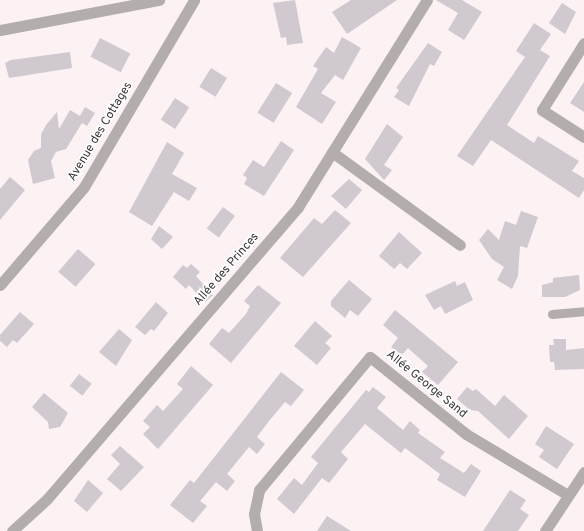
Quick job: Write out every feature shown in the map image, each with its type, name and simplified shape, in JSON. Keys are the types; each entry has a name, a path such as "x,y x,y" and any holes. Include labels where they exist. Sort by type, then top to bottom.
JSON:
{"street":[{"path":"0,30 159,0"},
{"name":"Avenue des Cottages","path":"0,285 84,187 194,0"},
{"name":"Allée des Princes","path":"12,531 43,504 298,207 427,0"},
{"path":"584,43 542,110 584,137"},
{"path":"332,152 460,245"},
{"name":"Allée George Sand","path":"257,531 254,514 260,490 370,357 466,434 568,495"},
{"path":"545,531 584,472"}],"lane":[{"path":"552,314 584,312"}],"building":[{"path":"295,0 303,43 287,45 286,37 281,38 273,3"},
{"path":"351,0 397,0 347,34 332,12"},
{"path":"436,0 462,0 482,12 464,40 448,30 458,13"},
{"path":"562,3 576,12 565,34 549,23"},
{"path":"534,23 551,34 540,50 550,56 507,125 534,143 538,136 579,161 572,171 584,178 584,190 579,198 491,140 473,166 457,156 525,57 516,51"},
{"path":"342,37 361,48 343,80 335,75 321,93 336,102 322,124 296,107 318,69 313,66 326,47 334,53"},
{"path":"100,38 130,53 121,72 90,57"},
{"path":"428,43 442,52 434,66 430,64 409,106 394,97 399,90 396,88"},
{"path":"70,52 72,68 9,78 5,63 11,60"},
{"path":"211,68 227,78 215,97 199,87"},
{"path":"584,82 584,112 570,103"},
{"path":"276,83 292,93 274,123 257,113"},
{"path":"175,98 189,107 175,129 161,120"},
{"path":"85,107 95,113 87,126 82,123 66,149 56,152 51,161 55,178 33,184 28,160 34,151 41,148 41,134 46,125 57,112 59,129 70,110 80,116"},
{"path":"387,124 403,137 384,165 392,170 384,180 365,159"},
{"path":"281,141 294,150 264,196 244,184 247,178 243,175 253,160 264,167"},
{"path":"167,142 184,153 172,174 197,188 189,201 174,192 152,226 129,212"},
{"path":"10,177 25,190 0,220 0,189"},
{"path":"349,179 362,190 346,209 331,196"},
{"path":"223,207 235,216 219,238 207,229"},
{"path":"335,210 351,223 303,277 280,258 314,218 322,224"},
{"path":"521,211 538,217 527,248 520,246 518,276 512,289 497,280 504,267 492,259 479,240 488,229 499,240 505,221 516,225"},
{"path":"159,226 173,237 162,249 151,239"},
{"path":"399,232 422,253 407,269 400,263 394,269 379,256"},
{"path":"78,249 95,264 76,287 58,272"},
{"path":"191,264 200,272 196,276 213,295 205,302 189,285 186,289 173,277 183,265 187,268"},
{"path":"579,275 580,290 565,297 542,297 542,285 553,282 553,278"},
{"path":"349,280 372,299 358,316 350,310 345,318 331,306 331,301"},
{"path":"455,281 457,286 465,282 473,300 445,314 441,306 434,310 425,295"},
{"path":"258,285 281,303 231,363 209,344 222,328 229,333 246,314 250,306 244,301"},
{"path":"156,302 168,313 154,331 151,329 145,335 135,327"},
{"path":"395,310 458,362 438,385 422,372 428,366 408,348 402,355 391,347 398,338 383,325"},
{"path":"20,312 34,324 17,343 13,340 7,347 0,341 0,335"},
{"path":"315,321 332,336 325,343 331,348 317,365 294,346"},
{"path":"119,329 132,340 116,366 99,352"},
{"path":"553,339 566,339 566,350 584,348 584,369 555,370 554,362 550,362 549,345 554,345"},
{"path":"191,366 213,385 158,449 143,434 150,427 143,421 157,405 163,411 183,389 177,384"},
{"path":"281,372 304,390 291,406 285,402 257,437 265,444 257,454 249,447 227,474 235,481 227,491 216,482 200,501 207,506 193,523 170,505 190,480 194,483"},
{"path":"79,374 92,384 82,396 70,386"},
{"path":"373,387 386,397 377,408 403,430 410,421 420,430 418,433 445,452 440,458 464,473 471,464 481,471 465,497 437,480 440,474 405,448 401,453 365,424 341,452 348,459 329,483 322,478 294,514 277,499 294,478 302,485 318,463 311,457 366,390 369,392"},
{"path":"467,387 473,391 476,389 495,406 504,395 528,416 509,439 478,411 470,410 457,399"},
{"path":"44,393 68,413 60,427 49,429 48,422 32,407"},
{"path":"546,426 574,444 557,469 539,457 544,450 535,444"},
{"path":"120,446 144,467 121,491 107,479 120,464 111,455"},
{"path":"88,480 103,493 87,512 74,501"},
{"path":"510,490 526,500 520,509 529,515 518,531 483,531"},
{"path":"327,516 351,531 317,531"}]}
